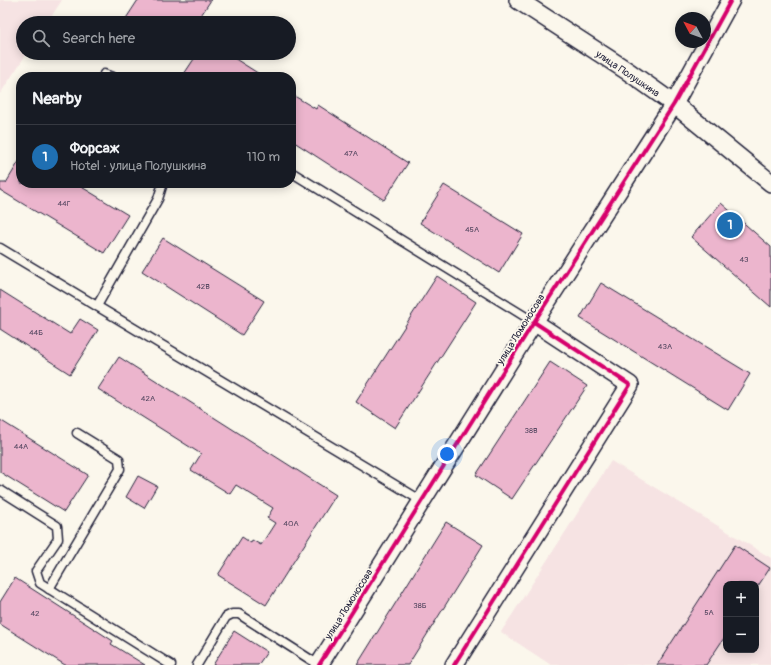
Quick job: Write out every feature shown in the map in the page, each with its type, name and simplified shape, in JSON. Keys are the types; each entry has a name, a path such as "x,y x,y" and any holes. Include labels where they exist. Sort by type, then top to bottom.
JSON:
{"street":[{"name":"улица Полушкина","path":"518,0 630,72 674,104 771,183"},
{"name":"улица Ломоносова","path":"319,665 534,322 674,104 730,0"},
{"path":"454,665 630,385 534,322"}],"lane":[{"path":"296,175 534,322"},
{"path":"97,306 158,199 161,188"},
{"path":"0,248 422,501"},
{"path":"49,589 120,469 119,458 77,433"},
{"path":"0,490 56,526 58,539 36,571 40,583 171,665"},
{"path":"197,665 226,617 232,614 239,614 319,665"}],"shaded area":[{"path":"0,0 62,0 52,16 16,16 16,60 22,60 0,94"},
{"path":"611,461 771,558 771,665 551,665 501,632"}],"building":[{"path":"138,0 211,0 201,16 128,16"},
{"path":"193,60 237,60 256,72 185,72"},
{"path":"296,97 316,109 318,105 408,163 384,200 296,143"},
{"path":"16,166 16,188 83,188 128,215 104,253 0,190 0,183 6,183"},
{"path":"444,185 523,234 499,273 420,223"},
{"path":"721,203 771,247 771,307 691,237"},
{"path":"163,238 264,301 242,335 142,271"},
{"path":"437,276 476,302 395,428 356,402"},
{"path":"601,283 750,374 728,410 580,318"},
{"path":"0,290 70,334 80,319 98,330 70,374 0,329"},
{"path":"119,357 336,495 266,605 218,575 242,537 251,543 252,540 261,545 275,523 267,518 273,508 236,485 230,494 191,470 201,454 98,389"},
{"path":"550,362 587,386 512,499 476,475"},
{"path":"0,420 88,475 64,512 0,472"},
{"path":"138,476 157,486 144,508 126,497"},
{"path":"446,522 483,545 408,665 357,665"},
{"path":"735,545 770,568 759,584 759,581 723,581 723,640 706,665 657,665"},
{"path":"15,578 113,641 111,644 145,665 65,665 0,624 0,602"},
{"path":"234,631 267,652 258,665 213,665"}],"cycle path":[{"path":"319,665 534,322 674,104 731,0"},
{"path":"454,665 630,385 534,322"}],"place":[{"name":"Форсаж","path":"730,225"}]}
